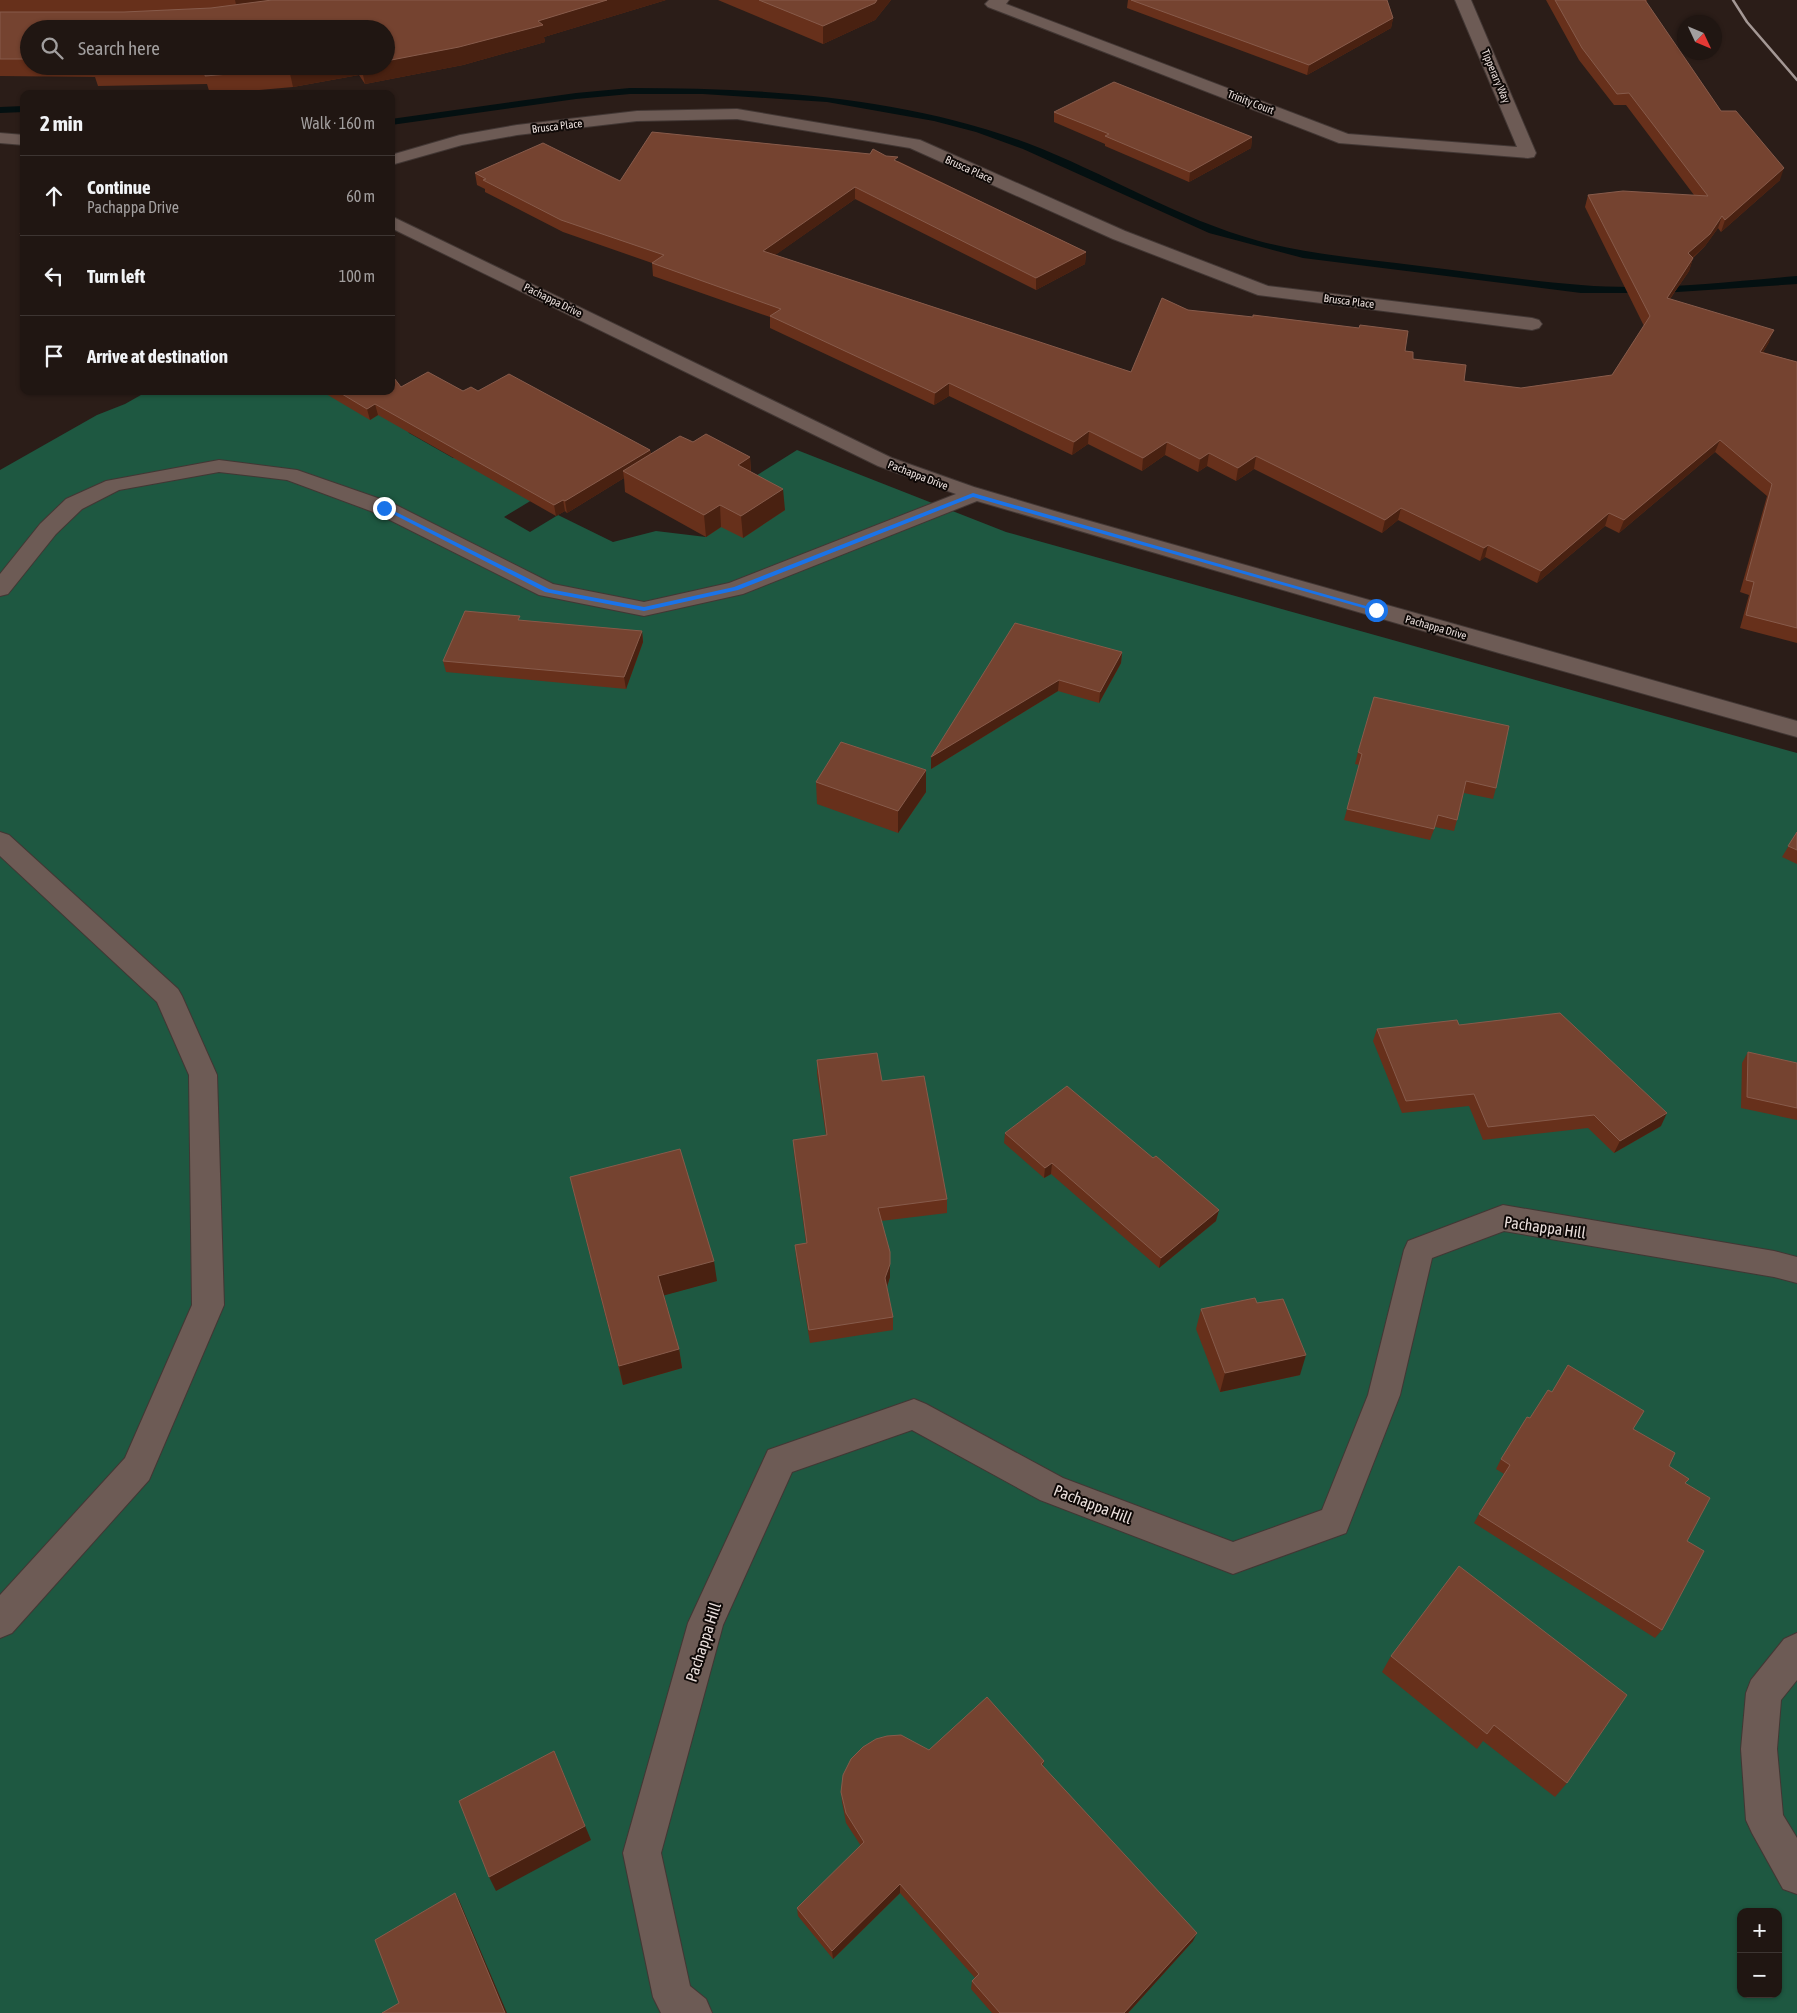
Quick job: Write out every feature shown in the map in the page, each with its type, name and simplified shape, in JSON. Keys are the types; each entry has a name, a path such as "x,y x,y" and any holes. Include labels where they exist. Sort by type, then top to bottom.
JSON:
{"street":[{"name":"Trinity Court","path":"1001,0 993,4 1345,139 1528,153"},
{"name":"Tipperary Way","path":"1463,0 1528,153"},
{"name":"Brusca Place","path":"395,159 460,140 517,130 637,116 737,114 914,144 1119,236 1265,291 1532,324"},
{"path":"0,138 20,140"},
{"name":"Pachappa Drive","path":"395,223 884,462 973,495 1171,550 1578,669 1797,729"},
{"path":"0,589 48,529 74,504 113,485 219,466 290,474 384,508 547,590 644,609 735,589 973,495"},
{"path":"0,841 168,996 203,1075 208,1305 137,1469 0,1620"},
{"name":"Pachappa Hill","path":"692,2013 674,1997 642,1852 706,1623 780,1461 914,1414 1052,1490 1233,1558 1334,1522 1384,1395 1419,1250 1503,1218 1774,1264 1797,1270"},
{"path":"1797,1651 1764,1693 1759,1749 1765,1820 1797,1875"}],"green space":[{"path":"141,395 344,395 394,407 409,433 453,458 461,457 532,500 504,517 530,532 558,515 613,542 656,531 706,537 751,479 797,450 1006,532 1797,753 1797,2013 0,2013 0,470 97,415 125,404"}],"building":[{"path":"272,0 607,0 538,21 543,25 459,47 395,59 395,20 20,20 20,59 0,59 0,12 124,12 211,8"},
{"path":"759,0 877,0 875,3 823,26"},
{"path":"1131,0 1387,0 1393,18 1309,65"},
{"path":"1555,0 1645,0 1677,47 1677,60 1686,60 1721,111 1736,111 1784,168 1725,220 1722,216 1710,234 1688,253 1693,258 1667,298 1774,330 1760,352 1797,362 1797,628 1746,615 1754,582 1746,580 1772,484 1720,440 1624,520 1609,513 1541,571 1488,545 1484,548 1401,508 1385,520 1256,456 1238,468 1209,453 1200,459 1167,442 1143,458 1089,431 1074,442 949,383 935,393 770,316 781,309 652,263 664,255 561,220 483,180 486,179 475,173 543,143 620,181 652,132 870,154 873,149 886,156 898,157 894,160 1086,252 1036,278 855,187 763,251 1131,372 1162,298 1188,310 1253,317 1253,315 1359,328 1360,325 1408,331 1405,351 1413,352 1413,359 1466,365 1464,381 1521,388 1612,375 1650,316 1588,195 1623,191 1708,196 1629,93 1617,94 1582,48"},
{"path":"1114,82 1252,137 1190,172 1105,136 1109,134 1054,112"},
{"path":"428,372 463,391 471,387 478,391 509,374 650,450 565,501 563,500 554,505 375,404 367,409 344,395 395,395 395,379 401,387"},
{"path":"706,434 750,457 738,465 783,489 741,516 720,505 704,515 623,471 680,436 693,442"},
{"path":"465,611 520,616 518,620 642,631 624,677 443,661"},
{"path":"1015,623 1122,652 1100,692 1059,680 931,757"},
{"path":"1374,697 1509,726 1496,788 1466,781 1457,820 1438,815 1434,829 1347,809 1362,754 1358,752"},
{"path":"841,742 926,770 898,811 816,782"},
{"path":"1797,832 1797,850 1788,846"},
{"path":"1560,1013 1667,1113 1620,1141 1594,1115 1488,1127 1474,1094 1406,1101 1377,1029 1457,1020 1459,1025"},
{"path":"1748,1052 1797,1063 1797,1108 1747,1097"},
{"path":"877,1053 882,1081 924,1076 947,1199 878,1208 890,1252 890,1264 885,1278 893,1317 809,1330 795,1245 807,1243 793,1140 827,1135 817,1060"},
{"path":"1067,1086 1153,1158 1156,1156 1219,1210 1161,1258 1052,1163 1045,1168 1005,1133"},
{"path":"680,1149 714,1261 658,1276 679,1349 619,1366 570,1177"},
{"path":"1255,1298 1257,1303 1283,1299 1306,1355 1225,1373 1201,1309"},
{"path":"1568,1365 1644,1411 1633,1429 1675,1453 1669,1466 1689,1479 1685,1483 1710,1498 1687,1541 1704,1551 1662,1630 1479,1514 1510,1465 1501,1459 1527,1417 1530,1418 1548,1390 1552,1392"},
{"path":"1459,1566 1627,1695 1567,1783 1494,1725 1487,1734 1391,1656"},
{"path":"987,1697 1044,1761 1041,1764 1197,1933 1124,2013 1000,2013 972,1981 979,1974 900,1884 832,1951 797,1908 864,1842 846,1813 841,1792 843,1775 851,1759 863,1747 876,1739 887,1736 901,1735 929,1750"},
{"path":"554,1751 585,1826 489,1877 459,1801"},
{"path":"455,1893 505,2013 382,2013 399,2003 375,1940"}],"waterway":[{"path":"395,121 576,96 630,91 703,91 827,99 935,118 980,130 1027,147 1213,231 1303,255 1581,289 1716,287 1797,280"},
{"path":"0,110 20,109"}],"railway":[{"path":"1733,0 1747,22 1797,80"}],"route":[{"path":"384,508 547,590 644,609 735,589 973,495 1376,610"}]}
